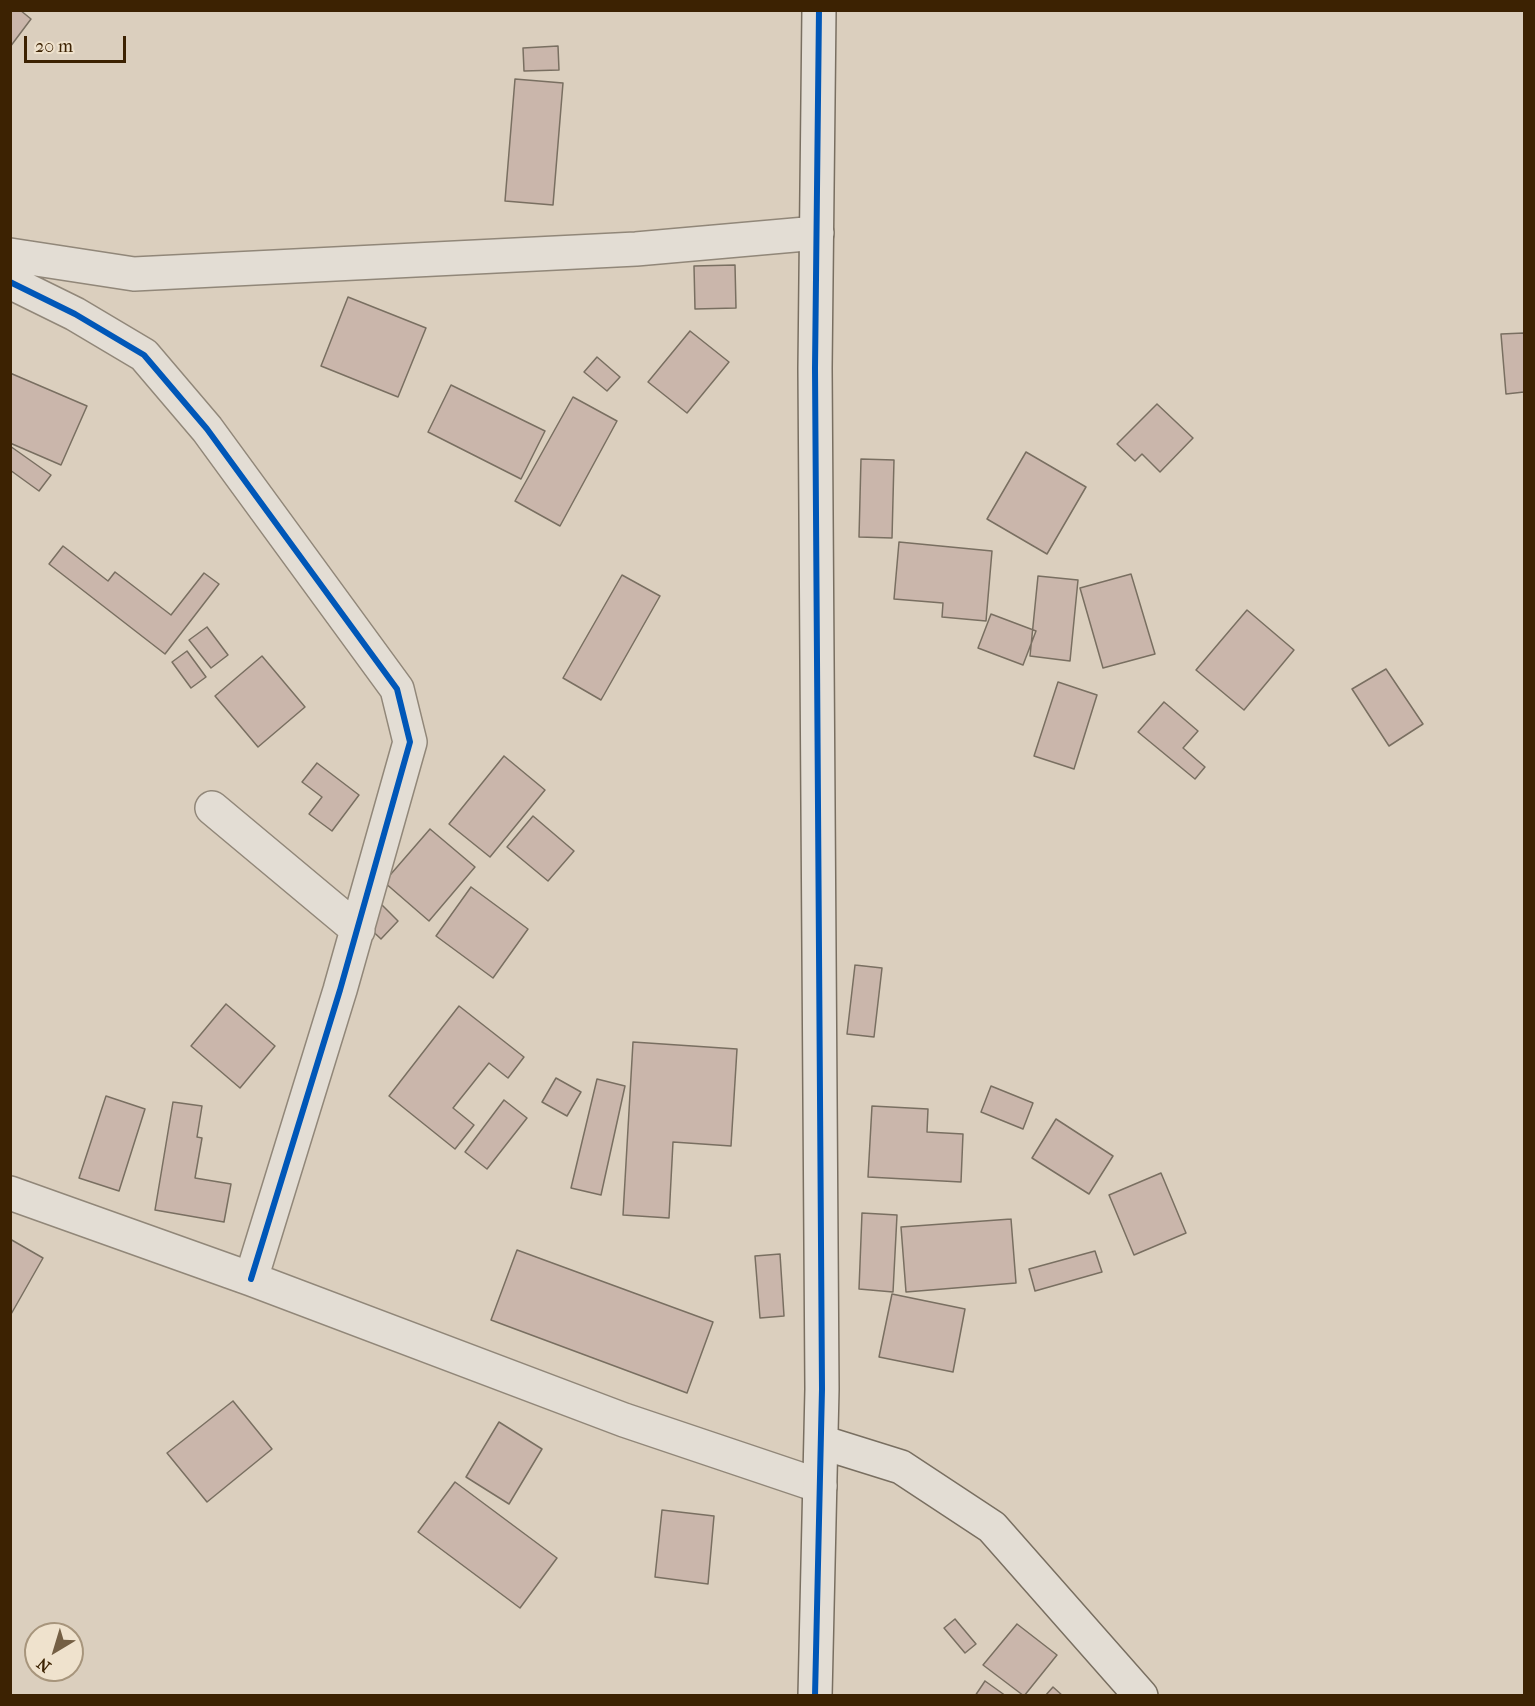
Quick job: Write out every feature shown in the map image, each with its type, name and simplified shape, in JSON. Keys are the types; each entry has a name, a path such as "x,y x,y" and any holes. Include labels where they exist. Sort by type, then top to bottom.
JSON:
{"street":[{"path":"815,1695 821,1442 815,379 819,10"},
{"path":"10,255 134,274 636,249 817,233"},
{"path":"10,282 75,315 144,355 207,429 397,689 410,742 358,930 251,1279"},
{"path":"212,808 358,930"},
{"path":"10,1193 251,1279 624,1420 820,1486"},
{"path":"821,1442 901,1467 992,1527 1141,1695"}],"building":[{"path":"10,10 20,10 31,19 10,47"},
{"path":"558,46 559,70 524,71 523,48"},
{"path":"515,79 563,83 553,205 505,201"},
{"path":"735,265 736,308 695,309 694,266"},
{"path":"348,297 426,328 398,397 321,366"},
{"path":"690,331 729,362 687,413 648,382"},
{"path":"1524,333 1524,392 1506,394 1501,334"},
{"path":"597,357 620,377 607,391 584,372"},
{"path":"10,373 87,406 61,465 10,443"},
{"path":"451,385 545,431 521,479 428,432"},
{"path":"573,397 617,421 560,526 515,501"},
{"path":"1157,404 1193,438 1160,472 1142,454 1135,461 1117,444"},
{"path":"10,446 51,475 39,491 10,470"},
{"path":"1026,452 1086,487 1047,554 987,519"},
{"path":"861,459 894,460 892,538 859,537"},
{"path":"899,542 992,551 986,621 942,617 943,603 894,599"},
{"path":"63,546 108,581 115,572 171,615 204,573 219,584 165,654 49,564"},
{"path":"1131,574 1155,654 1103,668 1080,588"},
{"path":"622,575 660,596 601,700 563,678"},
{"path":"1038,576 1078,580 1070,661 1030,656"},
{"path":"1247,610 1294,650 1244,710 1196,670"},
{"path":"991,614 1036,631 1023,665 978,648"},
{"path":"207,627 228,655 211,668 189,640"},
{"path":"187,651 206,677 191,688 172,662"},
{"path":"262,656 305,707 258,747 215,696"},
{"path":"1386,669 1423,724 1389,746 1352,689"},
{"path":"1058,682 1097,695 1074,769 1034,756"},
{"path":"1164,702 1198,731 1183,748 1205,767 1195,779 1138,732"},
{"path":"504,756 545,790 490,857 449,824"},
{"path":"317,763 359,795 332,831 309,814 322,797 302,782"},
{"path":"533,816 574,851 548,881 507,847"},
{"path":"430,829 475,867 429,921 384,882"},
{"path":"471,887 528,929 493,978 436,936"},
{"path":"382,905 398,921 381,939 364,923"},
{"path":"855,965 882,968 874,1037 847,1034"},
{"path":"226,1004 275,1046 240,1088 191,1046"},
{"path":"459,1006 524,1057 508,1078 489,1063 453,1108 474,1125 455,1149 389,1096"},
{"path":"633,1042 737,1049 731,1146 673,1142 669,1218 623,1215"},
{"path":"556,1078 581,1092 567,1116 542,1102"},
{"path":"597,1079 625,1086 601,1195 571,1188"},
{"path":"991,1086 1033,1103 1023,1129 981,1112"},
{"path":"106,1096 145,1109 119,1191 79,1178"},
{"path":"504,1100 527,1118 487,1169 465,1152"},
{"path":"173,1102 202,1106 197,1137 202,1138 195,1178 231,1184 224,1222 155,1210"},
{"path":"872,1106 928,1109 927,1132 963,1134 961,1182 868,1177"},
{"path":"1056,1119 1113,1156 1089,1194 1032,1158"},
{"path":"1161,1173 1186,1233 1134,1255 1109,1195"},
{"path":"862,1213 897,1215 893,1292 859,1289"},
{"path":"1011,1219 1016,1283 906,1292 901,1227"},
{"path":"10,1239 43,1258 10,1316"},
{"path":"517,1250 713,1322 687,1393 491,1320"},
{"path":"1095,1251 1102,1272 1035,1291 1029,1269"},
{"path":"780,1254 784,1316 760,1318 755,1256"},
{"path":"892,1294 965,1309 953,1372 879,1357"},
{"path":"233,1401 272,1449 207,1502 167,1453"},
{"path":"499,1422 542,1449 509,1504 466,1477"},
{"path":"455,1482 557,1558 520,1608 418,1532"},
{"path":"662,1510 714,1516 708,1584 655,1577"},
{"path":"955,1619 976,1644 965,1653 944,1628"},
{"path":"1017,1624 1057,1655 1024,1696 983,1665"},
{"path":"985,1681 1006,1696 975,1696"},
{"path":"1053,1687 1063,1696 1045,1696"}],"cycle path":[{"path":"815,1696 822,1389 815,368 819,10"},
{"path":"10,282 75,314 144,355 207,429 397,689 410,742 340,990 251,1279"}]}
